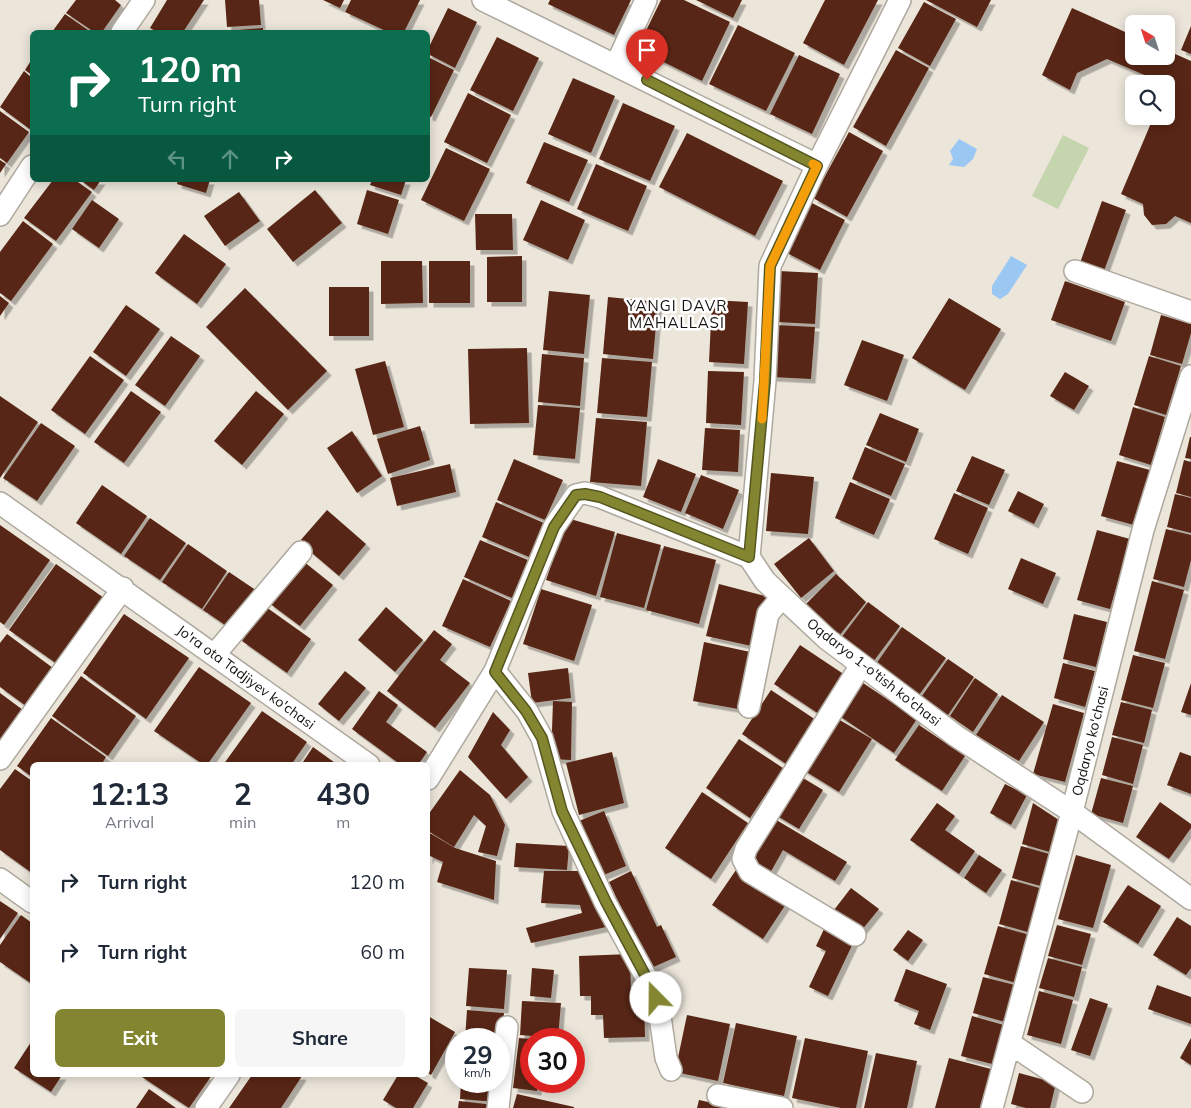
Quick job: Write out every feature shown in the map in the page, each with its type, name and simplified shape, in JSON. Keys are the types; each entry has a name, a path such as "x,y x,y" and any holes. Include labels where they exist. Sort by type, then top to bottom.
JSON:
{"street":[{"path":"123,30 144,0"},
{"path":"483,0 817,166"},
{"path":"616,65 646,0"},
{"path":"430,776 495,672 554,527 576,495 585,494 600,497 749,557 765,381 770,266 817,166 900,0"},
{"path":"0,214 30,169"},
{"path":"1074,271 1191,312"},
{"name":"Oqdaryo ko'chasi","path":"992,1108 1072,812 1143,530 1191,376"},
{"name":"Jo'ra ota Tadjiyev ko'chasi","path":"0,503 123,588 365,762"},
{"path":"215,654 301,552"},
{"name":"Oqdaryo 1-o'tish ko'chasi","path":"749,557 765,581 827,639 860,665 956,736 1072,812 1191,899"},
{"path":"0,759 123,588"},
{"path":"749,707 768,614 782,597"},
{"path":"855,936 750,872 743,859 746,849 860,665"},
{"path":"495,672 526,711 542,738 562,811 606,902 652,988 659,1009 666,1058 671,1070"},
{"path":"0,879 30,901"},
{"path":"1010,1044 1082,1092"},
{"path":"206,1108 228,1077"},
{"path":"498,1108 500,1093"},
{"path":"718,1095 782,1108"}],"green space":[{"path":"1063,135 1089,148 1058,209 1032,196"}],"water":[{"path":"959,139 977,149 973,159 964,167 949,165 953,159 950,151"},
{"path":"1011,256 1027,265 1008,294 1000,299 992,294 992,286"}],"building":[{"path":"76,0 115,0 121,5 103,30 91,30 66,13"},
{"path":"167,0 204,0 184,30 154,30 150,28"},
{"path":"225,0 259,0 261,25 227,27"},
{"path":"323,0 344,0 340,8"},
{"path":"351,0 420,0 405,30 384,30 345,12"},
{"path":"550,0 631,0 614,35 548,4"},
{"path":"661,0 684,0 730,22 702,81 637,49"},
{"path":"696,0 742,0 733,18"},
{"path":"825,0 878,0 844,65 803,43"},
{"path":"926,0 991,0 977,27"},
{"path":"924,2 956,19 930,66 898,48"},
{"path":"448,8 477,22 455,68 430,55 430,45"},
{"path":"1072,8 1125,32 1125,65 1175,65 1175,54 1191,61 1191,223 1175,216 1166,224 1152,225 1144,215 1143,204 1121,194 1150,125 1175,125 1175,75 1145,75 1107,59 1077,73 1070,90 1042,75"},
{"path":"65,14 88,30 53,30"},
{"path":"738,25 795,53 766,111 709,84"},
{"path":"1191,26 1191,54 1181,50"},
{"path":"263,28 263,30 238,30"},
{"path":"497,37 539,58 513,111 470,90"},
{"path":"896,50 929,68 886,146 853,127"},
{"path":"799,55 840,74 812,134 770,114"},
{"path":"430,58 454,70 430,117"},
{"path":"30,62 30,74 25,70"},
{"path":"24,71 30,76 30,129 0,107"},
{"path":"573,78 615,96 591,153 548,134"},
{"path":"468,93 511,115 487,163 444,142"},
{"path":"623,103 675,126 650,181 599,159"},
{"path":"0,111 29,132 7,163 0,158"},
{"path":"849,132 883,151 847,217 813,198"},
{"path":"687,133 783,181 755,236 659,187"},
{"path":"544,142 588,160 569,202 526,183"},
{"path":"446,148 490,169 464,221 421,200"},
{"path":"0,160 6,164 0,173"},
{"path":"596,164 647,186 628,231 577,209"},
{"path":"51,182 78,182 92,192 56,241 24,218"},
{"path":"83,182 100,182 94,190"},
{"path":"178,182 209,182 206,193 177,184"},
{"path":"371,182 405,182 401,195 370,185"},
{"path":"315,190 342,223 293,262 267,229"},
{"path":"367,190 399,200 388,234 357,224"},
{"path":"239,192 260,221 225,246 204,216"},
{"path":"92,200 119,219 99,248 72,229"},
{"path":"541,200 585,220 568,260 523,240"},
{"path":"1102,201 1126,210 1104,271 1080,263"},
{"path":"810,202 845,220 820,270 785,252"},
{"path":"475,214 512,214 513,250 476,250"},
{"path":"23,221 53,244 11,301 0,293 0,252"},
{"path":"184,234 226,264 197,304 155,273"},
{"path":"522,256 522,302 487,302 487,257"},
{"path":"381,261 422,261 423,303 381,304"},
{"path":"429,261 470,261 470,303 429,303"},
{"path":"779,271 818,273 815,324 776,322"},
{"path":"1065,281 1125,302 1111,341 1051,320"},
{"path":"329,287 369,287 369,336 329,336"},
{"path":"245,288 327,371 288,410 206,327"},
{"path":"549,291 590,295 584,354 543,350"},
{"path":"0,296 9,303 0,316"},
{"path":"608,297 658,302 653,359 603,354"},
{"path":"949,298 1001,329 965,390 912,358"},
{"path":"712,300 748,302 744,364 709,362"},
{"path":"126,305 160,329 126,376 93,352"},
{"path":"1161,315 1191,324 1191,333 1182,364 1150,355"},
{"path":"775,325 815,327 811,379 772,377"},
{"path":"171,336 200,356 165,406 135,385"},
{"path":"862,340 904,355 887,401 844,385"},
{"path":"527,348 529,423 470,424 468,349"},
{"path":"542,354 584,358 580,406 538,402"},
{"path":"90,356 124,380 85,434 51,410"},
{"path":"1149,356 1181,366 1166,415 1134,405"},
{"path":"602,358 652,362 647,417 597,413"},
{"path":"385,361 404,427 373,435 355,369"},
{"path":"708,371 744,372 741,425 706,423"},
{"path":"1065,372 1089,386 1074,410 1050,396"},
{"path":"131,391 161,412 124,463 94,442"},
{"path":"256,391 284,414 242,465 214,441"},
{"path":"0,396 38,422 0,478"},
{"path":"538,405 580,408 575,459 533,455"},
{"path":"1133,407 1165,417 1151,465 1119,455"},
{"path":"880,413 919,429 906,462 866,445"},
{"path":"596,418 647,422 641,486 590,482"},
{"path":"41,423 75,446 37,501 3,478"},
{"path":"420,426 430,460 388,474 377,439"},
{"path":"705,428 740,430 738,472 702,470"},
{"path":"352,431 382,476 357,493 327,448"},
{"path":"1191,437 1191,459 1185,458"},
{"path":"865,447 905,464 891,496 852,479"},
{"path":"972,456 1005,470 989,505 956,491"},
{"path":"514,459 563,480 545,520 497,500"},
{"path":"658,459 696,474 681,512 643,497"},
{"path":"1184,460 1191,462 1191,497 1176,493"},
{"path":"1117,461 1150,470 1134,525 1101,516"},
{"path":"450,464 456,492 397,506 390,478"},
{"path":"771,473 814,477 808,534 766,531"},
{"path":"701,475 739,490 723,529 685,513"},
{"path":"850,482 890,499 874,535 835,518"},
{"path":"102,485 147,516 121,554 76,523"},
{"path":"1018,491 1044,504 1034,524 1008,511"},
{"path":"954,493 988,508 968,554 934,539"},
{"path":"1175,494 1191,498 1191,533 1167,527"},
{"path":"496,502 544,523 529,557 482,537"},
{"path":"327,510 366,544 339,576 299,542"},
{"path":"150,518 186,543 160,580 124,556"},
{"path":"567,518 615,532 596,596 546,580"},
{"path":"0,525 50,560 4,625 0,622"},
{"path":"1166,529 1191,535 1191,560 1184,587 1153,579"},
{"path":"1097,530 1130,539 1110,609 1077,600"},
{"path":"617,533 661,545 644,608 600,597"},
{"path":"809,538 834,571 801,598 774,564"},
{"path":"480,540 528,560 512,598 464,577"},
{"path":"188,544 227,571 202,609 162,582"},
{"path":"664,546 716,560 699,624 646,610"},
{"path":"1021,558 1056,573 1043,604 1008,589"},
{"path":"303,561 333,585 300,626 269,603"},
{"path":"56,564 104,598 57,664 9,630"},
{"path":"229,572 257,591 231,629 203,610"},
{"path":"836,574 866,602 839,636 806,604"},
{"path":"463,579 511,601 490,647 442,626"},
{"path":"1152,581 1184,590 1165,659 1134,651"},
{"path":"719,584 769,597 756,647 706,636"},
{"path":"541,589 592,605 574,661 523,644"},
{"path":"868,602 900,626 873,662 841,638"},
{"path":"266,607 311,639 287,673 242,641"},
{"path":"386,607 423,640 395,672 358,640"},
{"path":"124,614 189,658 146,719 83,673"},
{"path":"1074,614 1107,622 1096,667 1063,659"},
{"path":"902,627 946,658 919,695 876,664"},
{"path":"434,630 452,644 440,660 470,683 435,728 387,691"},
{"path":"7,634 53,668 26,706 0,687 0,643"},
{"path":"704,642 755,653 744,710 693,701"},
{"path":"800,645 845,675 819,714 774,684"},
{"path":"1133,655 1165,663 1153,708 1121,700"},
{"path":"948,659 974,677 948,715 922,696"},
{"path":"1063,663 1095,671 1085,707 1054,698"},
{"path":"199,667 251,703 209,762 200,762 154,731"},
{"path":"568,668 571,698 532,703 528,673"},
{"path":"345,671 366,688 339,721 318,704"},
{"path":"81,676 136,716 108,756 52,716"},
{"path":"975,678 998,694 973,732 950,716"},
{"path":"857,679 917,719 894,753 835,713"},
{"path":"1191,683 1191,715 1181,712"},
{"path":"771,690 816,720 786,764 742,734"},
{"path":"379,691 398,705 386,722 427,752 420,762 397,762 352,729"},
{"path":"0,693 23,710 0,743"},
{"path":"1002,695 1044,722 1019,761 976,735"},
{"path":"553,701 572,702 571,760 551,759"},
{"path":"1121,702 1152,710 1144,743 1112,735"},
{"path":"1053,704 1084,713 1065,782 1033,774"},
{"path":"262,711 307,742 293,762 225,762"},
{"path":"493,712 510,730 501,745 528,777 506,799 468,757"},
{"path":"833,716 872,739 839,792 800,768"},
{"path":"51,718 106,757 103,762 30,762 30,776 17,766"},
{"path":"919,725 965,756 942,791 895,760"},
{"path":"1112,737 1143,745 1133,784 1102,775"},
{"path":"739,739 783,768 750,818 706,788"},
{"path":"313,747 334,762 303,762"},
{"path":"612,752 624,803 579,815 566,763"},
{"path":"1180,752 1191,756 1191,794 1167,785"},
{"path":"15,769 30,780 30,872 0,850 0,789"},
{"path":"460,770 490,795 505,825 497,856 478,852 486,826 474,815 454,847 430,832 430,812"},
{"path":"798,775 823,790 799,829 774,814"},
{"path":"1101,778 1133,786 1123,823 1091,814"},
{"path":"1005,784 1027,795 1011,825 990,813"},
{"path":"702,792 748,823 711,879 665,848"},
{"path":"1160,802 1191,824 1191,828 1169,859 1136,837"},
{"path":"937,803 955,816 945,830 975,851 959,874 910,840"},
{"path":"1033,803 1062,822 1053,853 1022,844"},
{"path":"604,811 626,866 601,876 579,821"},
{"path":"773,818 847,862 835,881 783,850 769,875 747,862"},
{"path":"430,833 455,848 496,861 494,900 437,882 443,862 430,856"},
{"path":"516,843 569,846 567,870 514,867"},
{"path":"1021,846 1053,855 1044,887 1012,878"},
{"path":"979,855 1002,870 986,893 964,878"},
{"path":"1076,855 1111,865 1093,928 1058,919"},
{"path":"736,870 786,904 763,939 712,905"},
{"path":"544,871 586,871 611,926 531,943 526,928 582,913 580,905 541,903"},
{"path":"631,871 657,927 661,925 676,957 649,969 609,882"},
{"path":"1011,880 1043,889 1031,933 999,924"},
{"path":"1128,885 1161,906 1138,944 1103,922"},
{"path":"851,888 879,909 861,931 834,910"},
{"path":"0,901 18,913 0,939"},
{"path":"21,915 30,922 30,983 0,962 0,945"},
{"path":"1177,917 1191,926 1191,968 1186,975 1153,955"},
{"path":"826,925 855,939 828,996 809,987 826,951 816,946"},
{"path":"1057,925 1091,934 1082,965 1048,956"},
{"path":"998,926 1030,935 1016,983 984,974"},
{"path":"908,930 923,940 908,961 893,950"},
{"path":"630,954 631,994 644,994 645,1037 604,1038 603,1015 591,1015 591,996 580,996 579,956"},
{"path":"1048,958 1082,967 1074,997 1039,988"},
{"path":"469,968 507,970 504,1009 466,1006"},
{"path":"532,968 554,970 551,998 530,996"},
{"path":"906,969 947,984 930,1030 914,1024 919,1011 894,1001"},
{"path":"983,977 1015,985 1005,1022 973,1013"},
{"path":"1157,985 1191,997 1191,1024 1148,1009"},
{"path":"1039,991 1073,1000 1061,1044 1027,1035"},
{"path":"1090,998 1108,1004 1090,1056 1071,1050"},
{"path":"522,1001 561,1003 559,1028 520,1028"},
{"path":"467,1010 504,1013 503,1028 466,1028"},
{"path":"687,1015 730,1024 718,1081 675,1072"},
{"path":"972,1016 1004,1025 992,1064 961,1056"},
{"path":"430,1017 448,1028 445,1028 445,1050 431,1075"},
{"path":"736,1023 797,1036 784,1096 723,1083"},
{"path":"519,1038 520,1038 520,1089 513,1088"},
{"path":"805,1038 868,1051 856,1108 841,1108 792,1098"},
{"path":"1191,1038 1191,1065 1180,1058"},
{"path":"30,1044 30,1077 61,1077 51,1092 14,1068"},
{"path":"876,1053 917,1061 907,1108 864,1108"},
{"path":"949,1058 991,1069 980,1108 935,1108"},
{"path":"1019,1073 1056,1083 1050,1108 1026,1108 1011,1104"},
{"path":"142,1077 211,1077 189,1108"},
{"path":"251,1077 301,1077 281,1108 229,1108"},
{"path":"397,1077 418,1077 428,1083 413,1108 396,1108 383,1100"},
{"path":"149,1089 176,1108 136,1108"},
{"path":"460,1093 497,1093 496,1102 460,1099"},
{"path":"517,1094 574,1107 574,1108 513,1108"},
{"path":"699,1100 731,1107 731,1108 697,1108"},
{"path":"459,1101 495,1105 495,1108 458,1108"}],"slow traffic":[{"path":"762,419 770,266 817,166 813,164"}],"district":[{"name":"YANGI DAVR MAHALLASI","path":"677,314"}],"route":[{"path":"647,80 817,166 770,266 765,381 749,557 600,497 585,494 576,495 554,527 495,672 526,711 542,738 562,811 606,902 631,946 656,998"}]}
